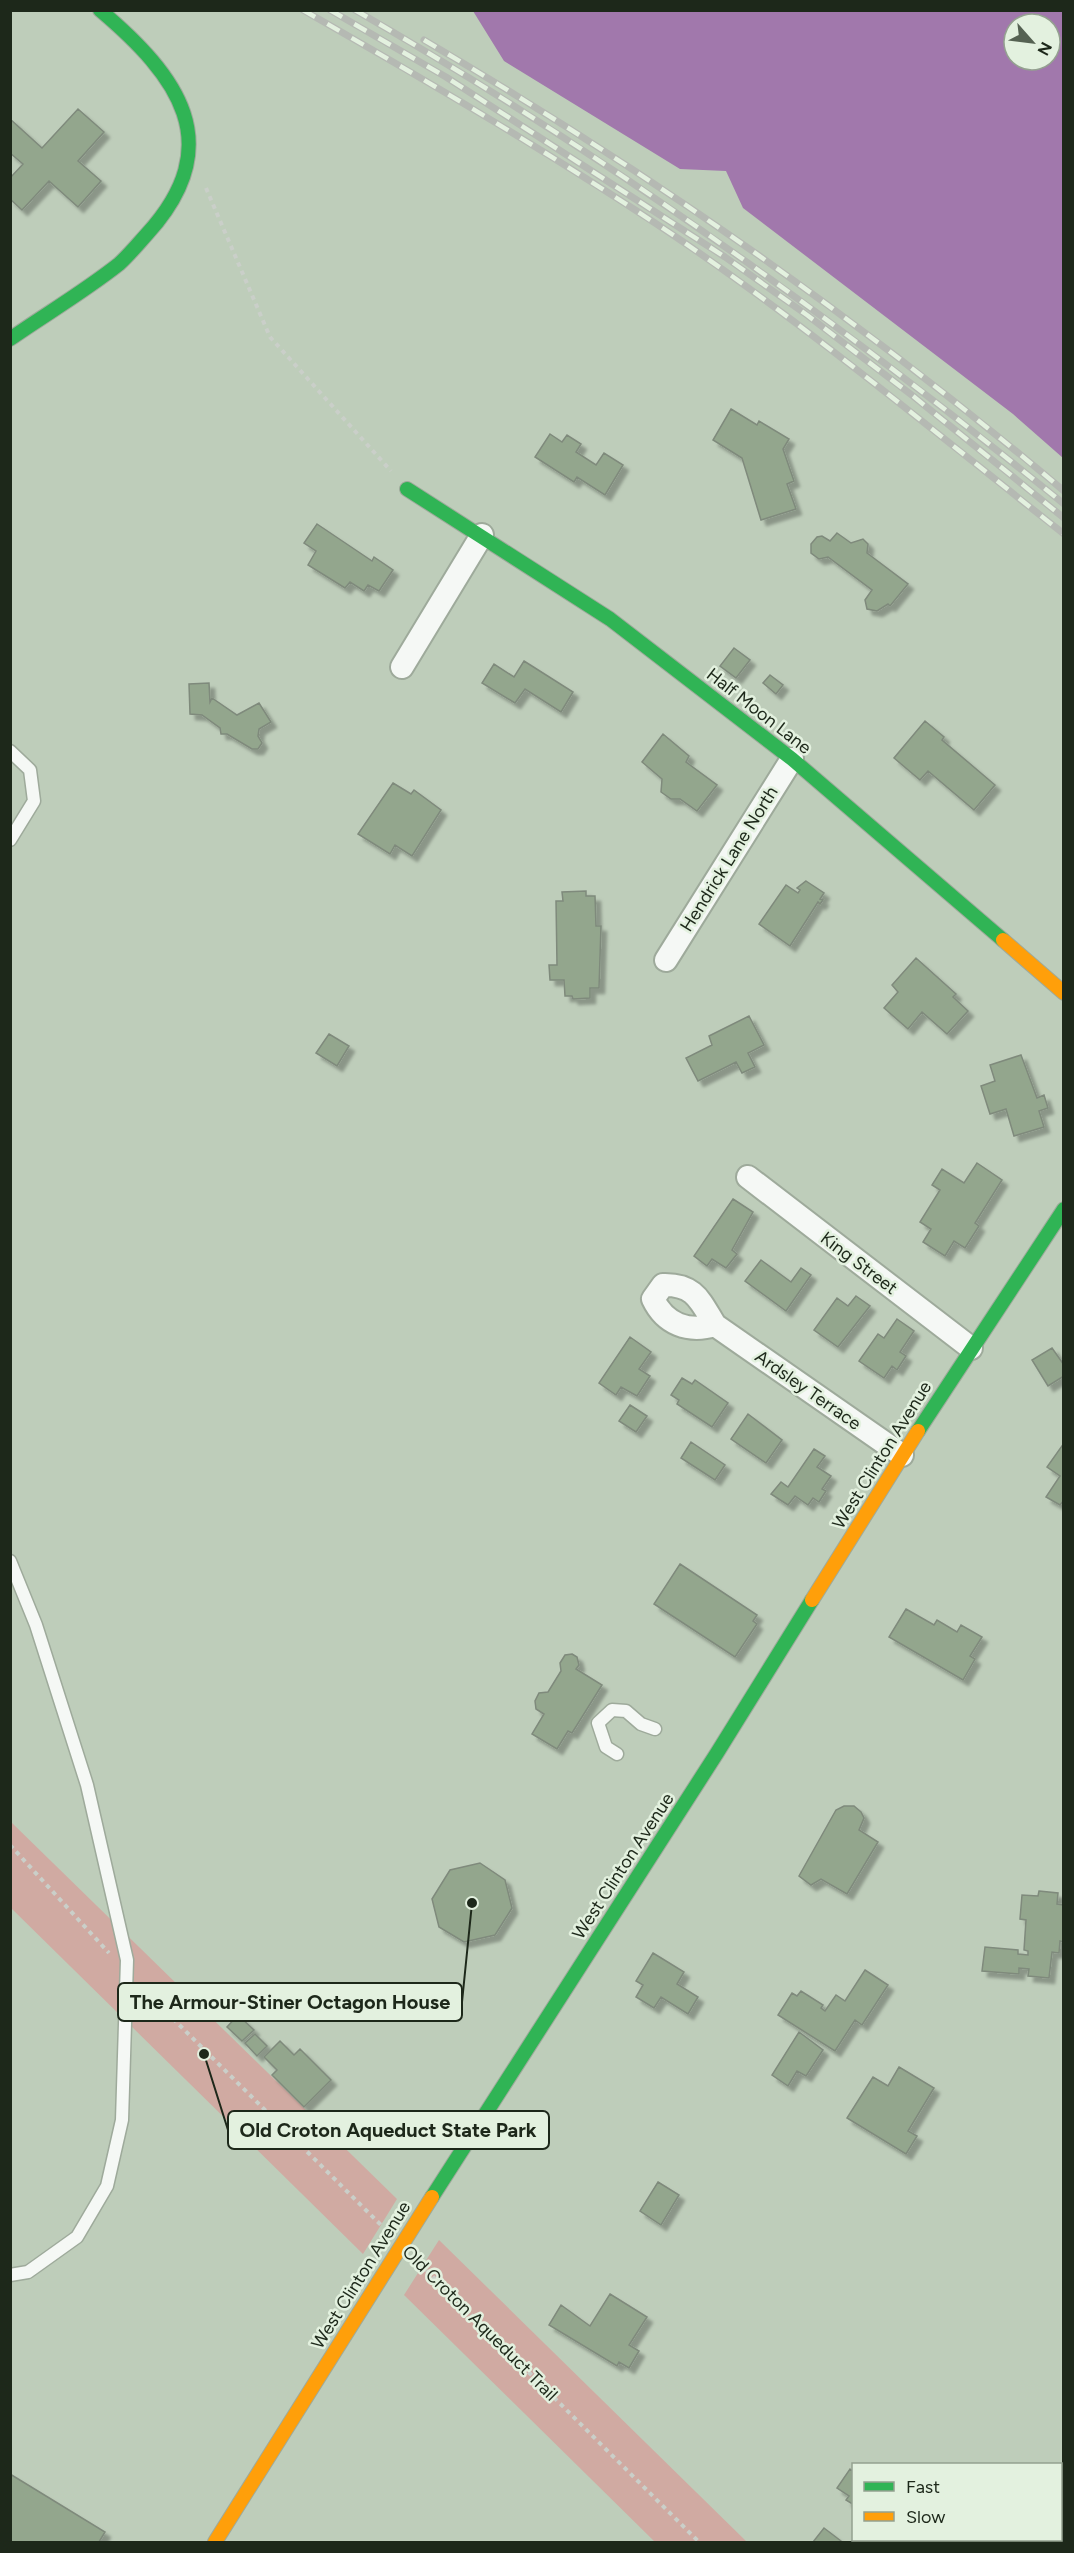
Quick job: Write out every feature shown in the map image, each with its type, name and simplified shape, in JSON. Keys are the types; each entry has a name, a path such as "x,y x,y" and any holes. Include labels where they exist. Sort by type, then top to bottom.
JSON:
{"street":[{"path":"10,339 120,262 168,211 187,169 191,142 185,114 158,65 138,42 100,10"},
{"name":"Half Moon Lane","path":"407,489 610,619 792,759 1064,993"},
{"path":"402,667 482,535"},
{"name":"Hendrick Lane North","path":"666,960 792,759"},
{"name":"King Street","path":"748,1177 971,1348"},
{"name":"West Clinton Avenue","path":"215,2542 717,1753 902,1455 1064,1209"},
{"name":"Ardsley Terrace","path":"715,1325 902,1455"}],"lane":[{"path":"10,751 30,770 34,801 10,840"},
{"path":"10,1561 36,1624 87,1785 127,1960 122,2120 107,2186 77,2237 28,2272 10,2275"},
{"path":"617,1754 606,1747 598,1723 612,1710 626,1711 641,1724 655,1729"}],"path":[{"path":"204,184 270,337 407,489"},
{"name":"Old Croton Aqueduct Trail","path":"10,1845 127,1973 699,2542"}],"shaded area":[{"path":"473,11 1063,11 1063,458 1013,414 743,208 726,171 680,169 504,61"},
{"path":"10,1821 397,2199 363,2254 11,1908"},
{"path":"439,2240 747,2542 655,2542 404,2295"}],"building":[{"path":"78,109 104,132 78,161 101,181 78,207 49,181 22,210 10,199 10,178 23,164 10,153 10,119 42,148"},
{"path":"731,409 757,425 759,421 789,439 783,449 794,481 787,484 796,509 761,520 742,458 713,440"},
{"path":"550,434 562,442 567,435 581,444 576,452 596,465 604,453 623,465 605,495 577,477 574,482 535,457"},
{"path":"317,524 372,561 374,557 393,570 379,591 368,585 364,591 350,582 345,588 308,565 316,551 304,543"},
{"path":"837,533 851,543 863,539 868,544 867,553 908,584 890,606 888,604 877,611 867,609 865,600 872,590 828,557 819,559 811,553 811,544 817,537 822,536 830,541"},
{"path":"734,648 750,660 736,678 720,666"},
{"path":"524,661 573,692 561,712 525,689 515,703 482,683 494,664 514,677"},
{"path":"770,675 783,685 776,694 763,683"},
{"path":"209,683 210,702 212,698 237,715 259,703 271,722 259,729 258,736 262,743 258,749 252,749 227,734 221,734 220,728 202,715 190,714 189,684"},
{"path":"925,721 944,737 942,740 995,785 974,810 928,771 920,780 894,758"},
{"path":"663,734 689,756 686,762 717,785 697,811 680,799 671,799 661,792 662,779 642,762"},
{"path":"393,783 411,794 414,790 441,810 412,856 395,845 390,854 358,834"},
{"path":"806,881 824,893 820,899 823,900 820,904 818,902 790,946 759,924 786,885 798,893 800,890 797,888"},
{"path":"586,891 586,896 595,896 596,926 601,926 599,988 590,988 590,998 573,999 572,996 565,996 564,980 550,980 549,965 557,965 556,901 563,901 562,892"},
{"path":"586,891 586,896 595,896 596,926 601,926 599,988 590,988 590,998 573,999 572,996 565,996 564,980 550,980 549,965 557,965 556,901 563,901 562,892"},
{"path":"916,958 956,994 953,997 968,1011 947,1034 922,1012 908,1029 884,1008 898,992 892,985"},
{"path":"749,1016 764,1045 748,1053 755,1067 742,1073 736,1062 698,1081 686,1058 712,1045 709,1036"},
{"path":"329,1034 349,1046 337,1066 316,1053"},
{"path":"1021,1055 1037,1098 1044,1095 1048,1108 1039,1111 1044,1127 1014,1136 1006,1109 990,1114 981,1086 995,1081 990,1065"},
{"path":"977,1163 1002,1180 975,1223 979,1226 965,1248 954,1241 945,1256 923,1242 931,1229 920,1222 940,1190 932,1185 942,1169 964,1183"},
{"path":"733,1199 753,1212 732,1250 737,1254 726,1268 712,1259 707,1266 694,1256"},
{"path":"761,1260 791,1282 801,1268 811,1275 786,1311 745,1281"},
{"path":"856,1296 870,1306 838,1347 814,1330 837,1298 848,1306"},
{"path":"897,1319 914,1331 900,1352 906,1356 897,1370 892,1366 884,1378 859,1361 878,1334 884,1338"},
{"path":"630,1337 651,1352 639,1369 650,1376 637,1396 621,1387 616,1395 599,1383"},
{"path":"1052,1348 1064,1365 1064,1376 1048,1386 1032,1360"},
{"path":"682,1378 692,1384 695,1380 728,1403 712,1427 677,1404 679,1400 671,1395"},
{"path":"630,1405 647,1416 636,1432 619,1421"},
{"path":"748,1414 782,1440 766,1463 731,1439"},
{"path":"691,1442 725,1465 715,1480 681,1458"},
{"path":"1064,1443 1064,1500 1060,1505 1046,1497 1060,1476 1047,1467"},
{"path":"814,1449 825,1456 817,1467 831,1476 822,1489 826,1491 819,1502 813,1498 808,1505 795,1496 788,1505 771,1494 781,1482 788,1487"},
{"path":"680,1564 757,1615 753,1621 757,1624 735,1657 654,1604"},
{"path":"906,1609 934,1625 937,1620 957,1632 961,1625 982,1637 970,1656 975,1659 963,1680 889,1637"},
{"path":"906,1609 934,1625 937,1620 957,1632 961,1625 982,1637 970,1656 975,1659 963,1680 889,1637"},
{"path":"572,1654 577,1657 579,1665 576,1669 602,1685 572,1733 568,1731 557,1749 532,1734 544,1714 536,1709 535,1701 539,1693 548,1692 561,1671 560,1663 565,1655"},
{"path":"844,1806 854,1806 861,1812 864,1818 859,1830 878,1842 847,1894 821,1879 811,1885 799,1876 836,1810"},
{"path":"480,1863 505,1880 512,1908 495,1935 464,1942 439,1927 432,1899 450,1870"},
{"path":"1039,1891 1058,1893 1057,1904 1064,1905 1064,1942 1060,1941 1059,1953 1052,1952 1049,1978 1028,1976 1029,1969 1019,1968 1019,1974 982,1971 985,1947 1018,1950 1018,1954 1028,1955 1028,1951 1024,1950 1026,1920 1020,1919 1022,1895 1038,1896"},
{"path":"653,1953 684,1972 677,1984 698,1997 688,2014 661,1997 654,2008 636,1997 643,1985 636,1981"},
{"path":"865,1970 888,1985 862,2025 855,2020 835,2051 778,2015 792,1993 797,1996 801,1991 823,2005 821,2008 825,2011 836,1995 845,2001"},
{"path":"238,2015 254,2030 242,2041 227,2027"},
{"path":"799,2032 823,2050 806,2076 797,2071 788,2086 772,2075"},
{"path":"255,2034 267,2046 257,2056 245,2043"},
{"path":"280,2041 294,2055 300,2049 331,2080 304,2107 272,2075 277,2070 264,2057"},
{"path":"899,2067 934,2088 908,2131 917,2136 906,2154 847,2118 873,2077 888,2086"},
{"path":"658,2182 679,2195 661,2225 640,2211"},
{"path":"610,2294 647,2317 629,2345 639,2351 629,2368 619,2362 617,2366 549,2325 561,2305 590,2326"},
{"path":"850,2469 852,2470 852,2504 846,2500 849,2496 837,2488"},
{"path":"10,2474 105,2532 99,2542 10,2542"},
{"path":"824,2528 841,2541 813,2542"},
{"path":"852,2541 890,2541 889,2542"}],"railway":[{"path":"303,10 491,120 676,237 824,344 1064,534"},
{"path":"330,10 446,77 725,257 807,315 913,396 1064,518"},
{"path":"355,10 540,122 720,243 894,370 1064,504"},
{"path":"424,40 591,143 754,252 912,368 1064,491"}],"traffic: fast":[{"path":"10,339 93,284 123,261 172,201 185,170 189,141 184,113 171,86 152,60 100,10"},
{"path":"407,489 610,619 792,759 1003,940"},
{"path":"918,1431 1064,1209"},
{"path":"432,2197 717,1753 812,1600"}],"traffic: slow":[{"path":"1003,940 1064,993"},
{"path":"812,1600 918,1431"},
{"path":"215,2542 432,2197"}],"place":[{"name":"The Armour-Stiner Octagon House","path":"472,1903"},
{"name":"Old Croton Aqueduct State Park","path":"204,2054"}]}
